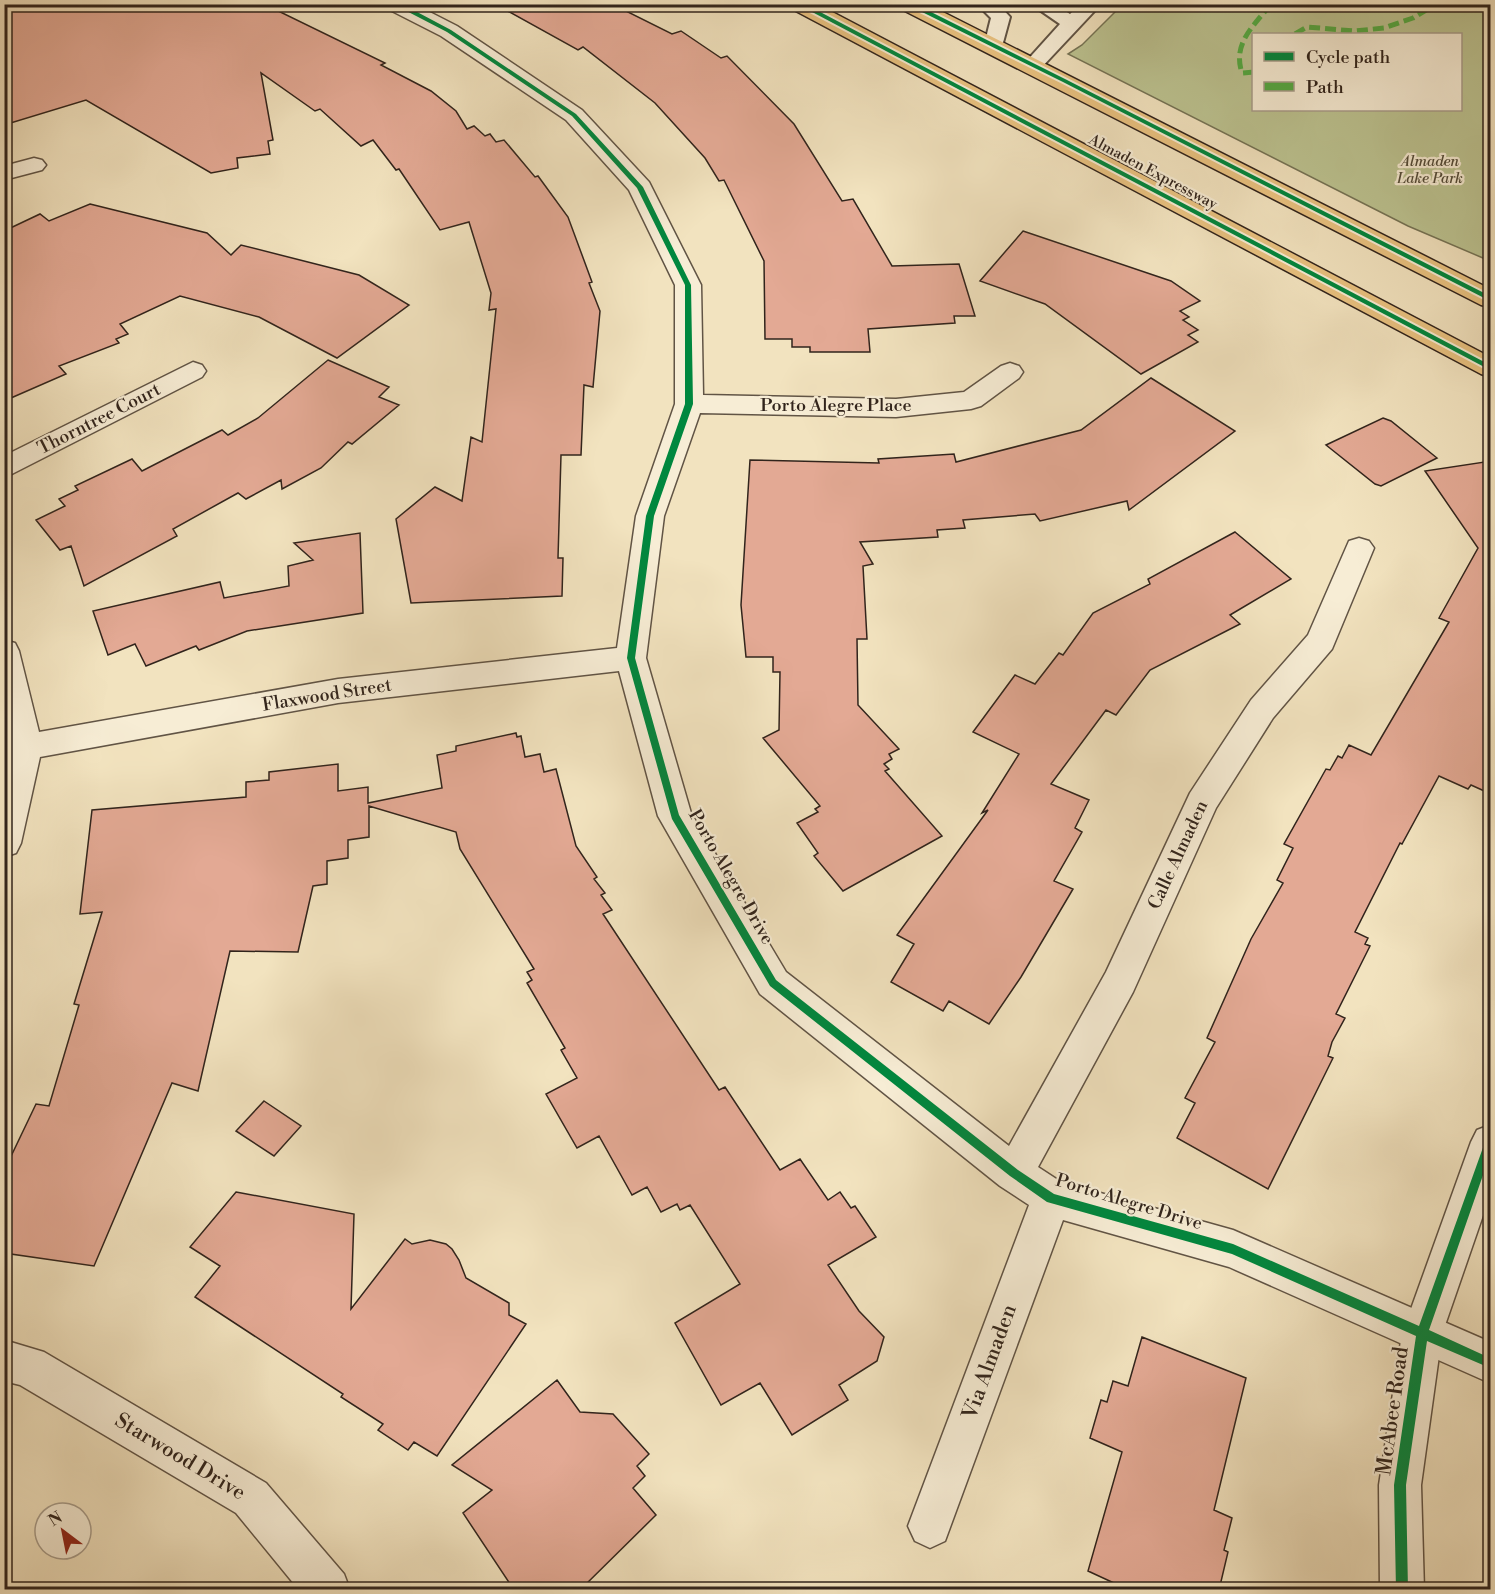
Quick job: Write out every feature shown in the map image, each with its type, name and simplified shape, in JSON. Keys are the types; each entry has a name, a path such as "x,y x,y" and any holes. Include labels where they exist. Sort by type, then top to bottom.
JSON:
{"main road":[{"name":"Almaden Expressway","path":"800,4 1491,368"},
{"path":"909,4 1486,294"}],"street":[{"name":"Porto Alegre Drive","path":"396,4 449,31 574,115 640,186 688,285 689,404 650,516 631,658 675,816 773,983 1014,1173 1051,1198 1233,1249 1491,1363"},
{"path":"4,173 34,165"},
{"name":"Thorntree Court","path":"4,468 193,371"},
{"name":"Porto Alegre Place","path":"689,404 896,408 971,400 1010,372"},
{"name":"Calle Almaden","path":"1014,1173 1120,981 1202,802 1262,709 1321,641 1359,548"},
{"path":"4,651 26,747 4,843"},
{"name":"Flaxwood Street","path":"26,747 338,691 631,658"},
{"name":"McAbee Road","path":"1402,1590 1400,1485 1422,1334 1491,1142"},
{"name":"Via Almaden","path":"930,1526 1051,1198"},
{"name":"Starwood Drive","path":"4,1360 28,1367 251,1498 328,1590"}],"lane":[{"path":"986,4 1000,17 994,46"},
{"path":"1040,4 1071,23"},
{"path":"1033,65 1071,23 1092,4"}],"green space":[{"name":"Almaden Lake Park","path":"1122,5 1490,5 1490,261 1408,226 1068,54 1082,45"}],"building":[{"path":"4,4 264,4 385,63 381,65 431,91 456,111 467,129 474,126 485,136 490,134 496,142 504,140 535,177 538,176 568,217 600,311 593,387 584,385 581,455 561,455 558,558 563,558 562,596 411,603 396,519 435,487 462,501 471,437 482,442 496,309 489,310 491,293 469,222 440,230 399,169 396,170 373,140 361,146 320,109 315,111 261,73 273,140 268,141 270,154 237,158 238,168 211,173 86,100 4,125"},
{"path":"495,4 612,4 672,34 681,31 721,58 727,56 794,124 842,201 853,199 892,266 959,264 975,316 954,316 955,323 868,329 870,352 810,352 810,347 792,347 792,339 765,339 764,261 724,180 719,181 705,158 655,103 583,47 578,50"},
{"path":"90,204 207,233 231,255 241,245 359,275 409,305 337,358 259,317 180,296 120,324 128,334 116,339 119,343 59,366 66,374 4,401 4,231 40,214 49,221"},
{"path":"1023,231 1171,281 1200,301 1180,311 1189,317 1183,320 1198,330 1188,335 1198,342 1141,374 1045,304 980,281"},
{"path":"328,360 389,387 379,397 399,405 352,444 348,442 321,468 282,489 281,480 246,499 238,493 173,529 177,536 84,586 71,546 60,550 36,520 65,506 59,499 78,490 75,486 132,459 142,471 222,430 228,435 258,418"},
{"path":"1151,378 1235,431 1129,510 1127,501 1040,521 1035,514 963,520 965,528 937,530 938,537 860,542 873,564 863,566 867,639 857,639 858,705 899,749 889,754 892,759 884,764 889,769 885,771 942,836 843,891 814,856 818,853 797,823 818,812 815,809 820,806 763,738 779,730 780,672 773,672 773,657 746,657 741,605 750,460 879,463 878,459 954,454 956,462 1081,430"},
{"path":"1383,418 1391,421 1437,458 1381,486 1375,484 1326,445"},
{"path":"1491,461 1491,794 1471,785 1468,789 1439,776 1402,844 1400,843 1355,932 1368,938 1365,944 1370,946 1336,1014 1345,1018 1332,1042 1328,1056 1333,1058 1268,1189 1177,1138 1195,1103 1185,1098 1215,1042 1207,1038 1251,939 1283,883 1277,880 1293,848 1284,844 1326,769 1330,770 1338,756 1342,758 1349,745 1371,755 1449,622 1439,618 1478,548 1425,471"},
{"path":"1235,532 1291,579 1230,615 1240,624 1150,670 1116,715 1106,710 1051,784 1089,800 1075,828 1082,832 1054,881 1073,889 1021,977 989,1024 949,1001 943,1011 891,982 914,944 897,935 988,810 982,813 1019,754 973,732 1015,675 1035,684 1059,653 1063,655 1093,613 1150,584 1148,579"},
{"path":"360,533 363,613 247,631 199,650 196,646 146,666 135,644 108,655 93,611 220,582 224,598 289,586 288,566 313,560 294,543"},
{"path":"516,733 517,737 521,736 525,757 540,754 544,772 556,769 576,846 597,877 594,879 605,893 601,895 612,910 603,914 719,1090 725,1087 780,1170 800,1159 828,1200 840,1192 851,1208 855,1206 876,1237 828,1265 859,1311 884,1337 877,1361 839,1385 848,1400 792,1435 760,1383 721,1405 675,1323 740,1284 690,1205 680,1210 677,1204 661,1212 647,1187 632,1195 599,1136 577,1148 546,1094 577,1078 561,1050 565,1048 527,983 532,980 527,972 534,969 460,849 456,832 369,806 369,837 348,840 348,858 327,861 327,884 313,886 298,952 230,951 198,1091 172,1083 94,1266 4,1253 4,1171 36,1104 49,1106 79,1005 74,1004 102,912 80,914 92,810 246,797 246,782 269,780 269,772 338,764 338,791 368,787 368,803 442,788 437,755 456,751 456,746"},
{"path":"264,1101 301,1126 274,1156 236,1131"},
{"path":"236,1192 354,1214 351,1309 405,1239 412,1244 430,1240 446,1244 452,1249 466,1278 509,1303 509,1315 526,1324 437,1456 414,1442 408,1450 378,1430 383,1424 341,1397 343,1394 195,1297 220,1266 190,1247"},
{"path":"1142,1337 1246,1378 1214,1510 1232,1518 1224,1550 1228,1552 1219,1590 1129,1590 1088,1571 1122,1452 1090,1438 1101,1400 1107,1402 1113,1381 1128,1386"},
{"path":"557,1380 580,1412 613,1414 649,1454 637,1466 645,1476 633,1488 656,1515 580,1590 514,1590 463,1513 492,1490 452,1465"}],"marked path":[{"path":"1252,72 1242,73 1238,53 1245,36 1271,4"},
{"path":"1297,33 1307,27 1338,31 1384,28 1413,18 1426,10 1425,4"}],"cycle path":[{"path":"396,4 449,31 574,115 640,187 688,285 689,404 650,516 631,658 675,816 773,983 1014,1173 1051,1198 1233,1249 1490,1363"},
{"path":"800,4 1490,368"},
{"path":"909,4 1065,81 1490,299"},
{"path":"1402,1590 1400,1485 1422,1334 1490,1142"}]}
